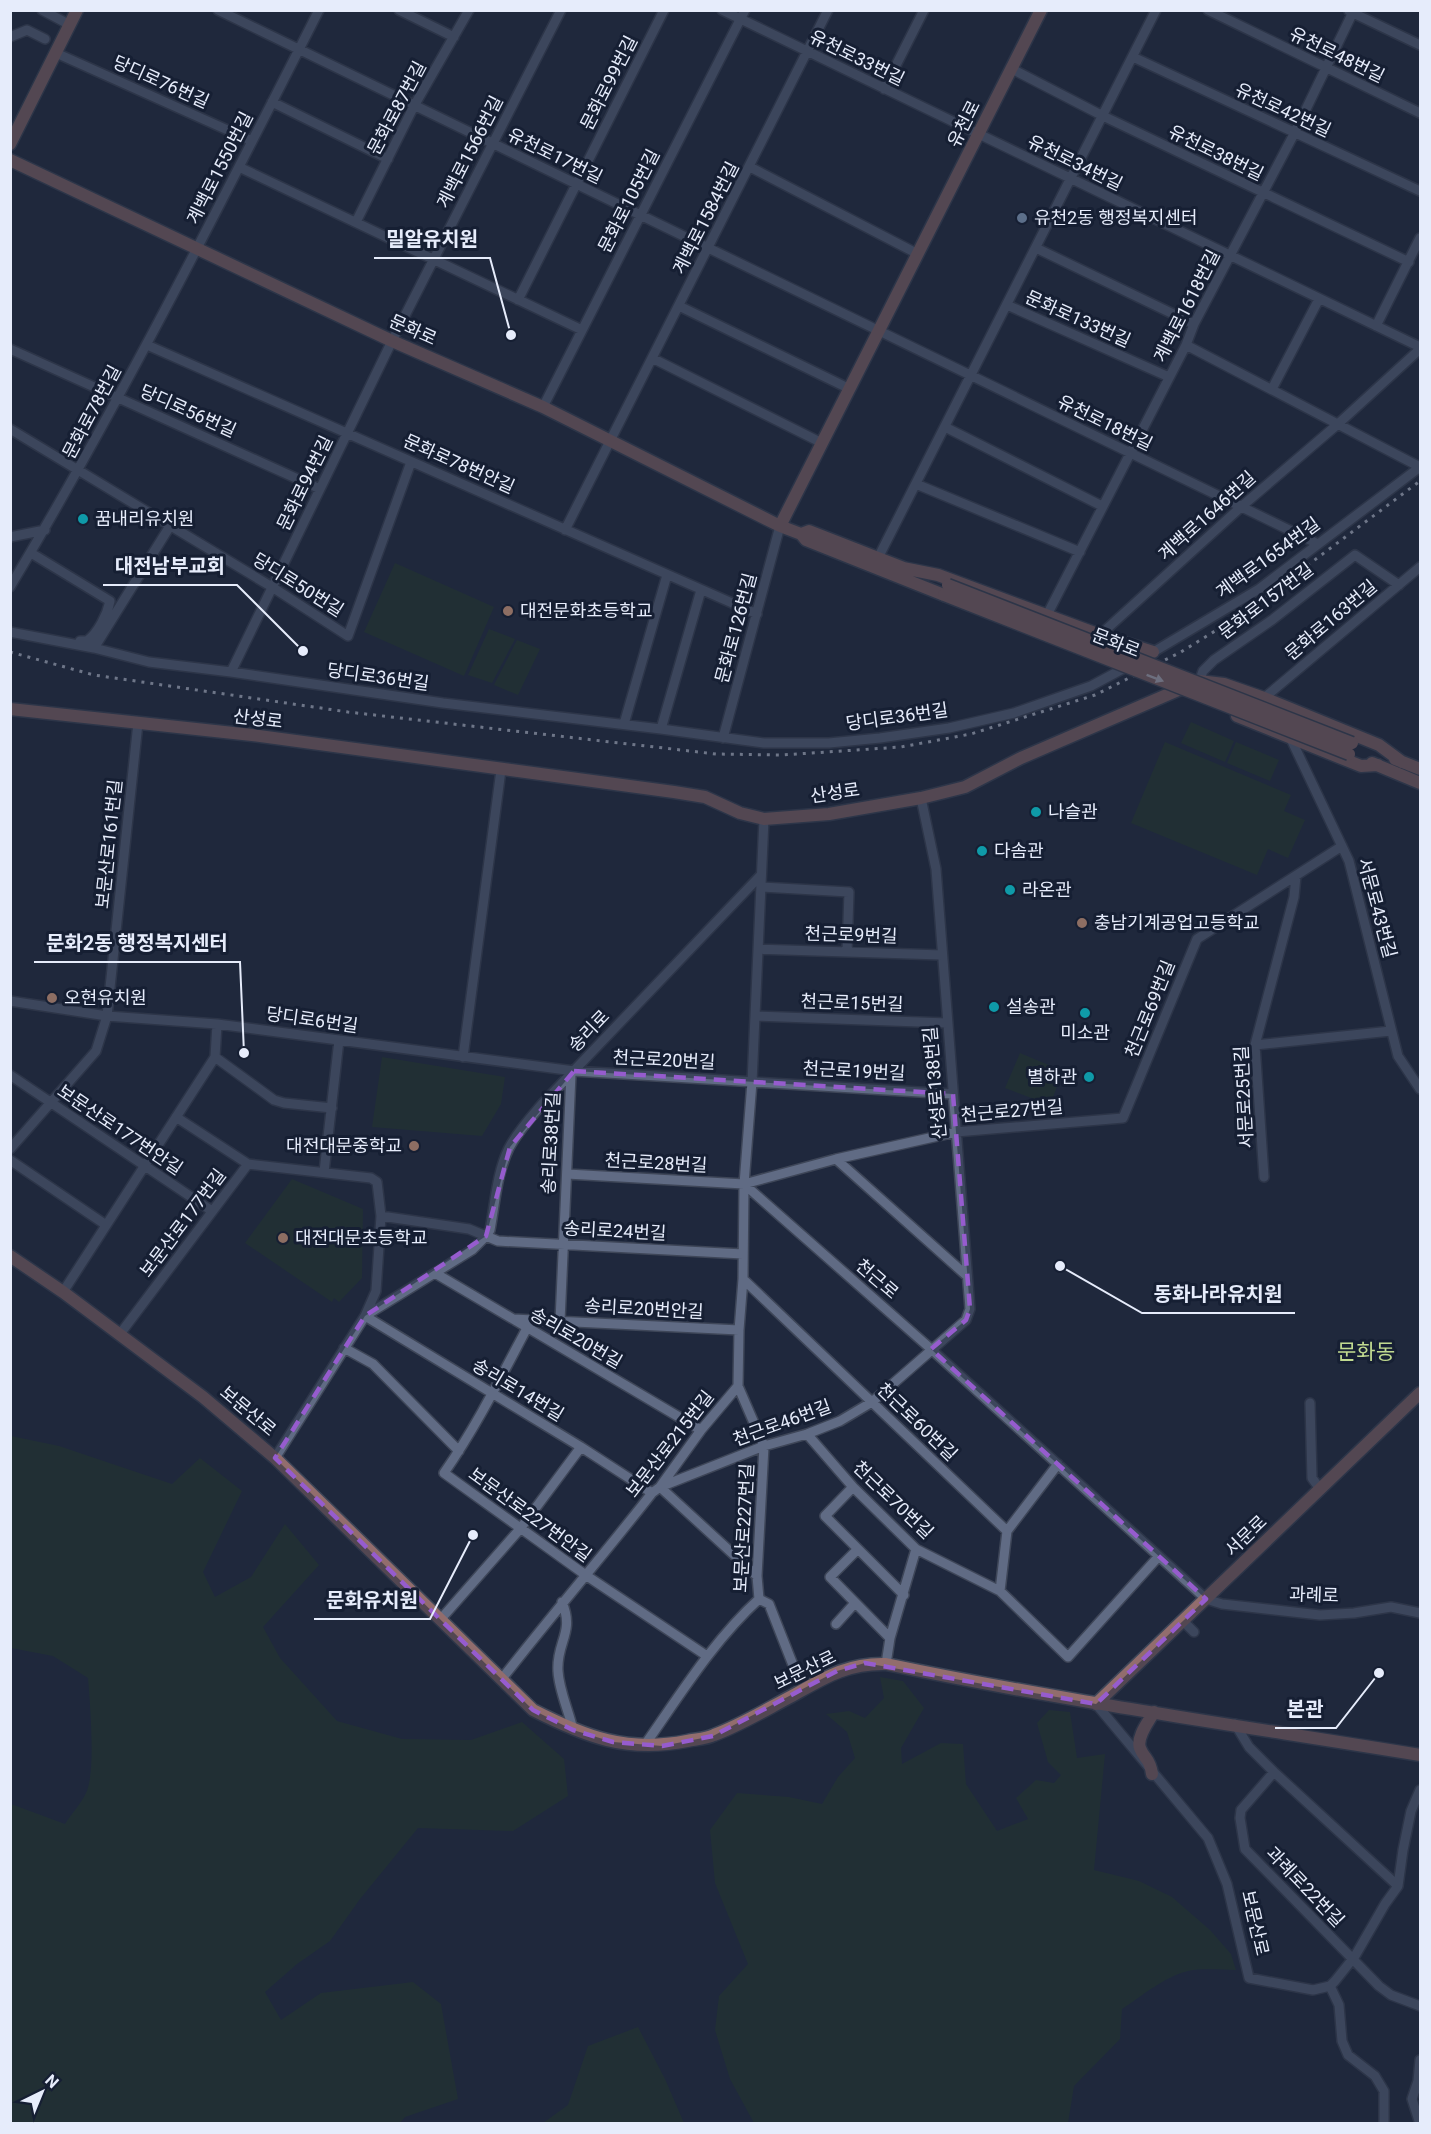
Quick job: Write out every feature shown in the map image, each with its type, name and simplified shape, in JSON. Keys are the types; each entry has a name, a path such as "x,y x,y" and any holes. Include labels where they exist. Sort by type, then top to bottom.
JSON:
{"main road":[{"path":"10,144 77,10"},
{"name":"유천로","path":"780,526 1041,10"},
{"name":"문화로","path":"10,160 392,341 543,407 780,526 801,534 806,540 908,581 946,590"},
{"name":"문화로","path":"801,534 809,531 903,568 946,590 1350,748 1402,762 1420,770"},
{"path":"903,568 938,575 1100,635 1153,652"},
{"path":"908,581 932,596 1094,657 1110,658 1128,666"},
{"path":"1159,700 1199,681 1224,684 1379,745 1402,762"},
{"path":"1159,700 1183,696 1197,699 1361,766 1378,765"},
{"name":"산성로","path":"10,709 252,735 705,797 740,813 764,819 829,814 921,798 965,787 1021,758 1159,700"},
{"name":"문화로","path":"1350,748 1378,765 1420,783"},
{"name":"보문산로","path":"10,1256 63,1292 203,1397 275,1458 533,1710 573,1730 613,1742 644,1746 662,1746 713,1736 837,1671 865,1663 886,1664 1096,1704 1420,1755"},
{"name":"서문로","path":"1096,1704 1420,1393"},
{"path":"1152,1774 1150,1762 1140,1749 1139,1743 1154,1712"}],"street":[{"path":"42,10 70,25"},
{"name":"유천로17번길","path":"218,10 878,332"},
{"name":"계백로1550번길","path":"197,249 319,10"},
{"path":"399,10 454,37"},
{"name":"문화로87번길","path":"356,222 414,106 469,10"},
{"name":"계백로1566번길","path":"392,341 561,10"},
{"name":"문화로99번길","path":"518,300 664,10"},
{"name":"유천로33번길","path":"722,10 743,15 807,52 978,135"},
{"name":"계백로1584번길","path":"565,530 828,10"},
{"path":"884,89 924,10"},
{"name":"문화로133번길","path":"878,558 1156,10"},
{"name":"유천로48번길","path":"1208,10 1420,113"},
{"path":"1351,11 1420,45"},
{"name":"계백로1618번길","path":"1047,615 1131,454 1186,345 1194,324 1294,134 1351,11"},
{"name":"문화로105번길","path":"543,407 743,15"},
{"path":"10,37 27,30 45,39"},
{"name":"당디로76번길","path":"56,53 252,141"},
{"name":"유천로42번길","path":"1133,57 1420,191"},
{"name":"유천로38번길","path":"1012,69 1103,116 1408,262"},
{"name":"계백로1550번길","path":"272,102 388,159"},
{"name":"유천로34번길","path":"978,135 1420,348"},
{"path":"239,167 582,330"},
{"path":"750,167 918,254"},
{"path":"1376,326 1420,238"},
{"path":"1036,248 1194,324"},
{"name":"문화로78번길","path":"10,587 80,470 197,249"},
{"path":"1272,389 1319,298"},
{"name":"문화로133번길","path":"1006,305 1169,377"},
{"path":"679,306 850,389"},
{"name":"유천로18번길","path":"878,332 1318,544"},
{"name":"문화로94번길","path":"231,672 392,341"},
{"name":"문화로78번안길","path":"147,345 757,614"},
{"path":"1186,345 1420,467"},
{"name":"계백로1646번길","path":"1100,635 1241,507 1338,424 1420,348"},
{"name":"당디로56번길","path":"10,349 320,489"},
{"path":"652,358 822,443"},
{"path":"945,427 1102,506"},
{"name":"당디로50번길","path":"10,429 272,587 348,636 411,462"},
{"name":"계백로1654번길","path":"1128,666 1259,590 1420,467"},
{"path":"916,484 1080,552"},
{"path":"94,648 170,526"},
{"name":"문화로126번길","path":"723,738 780,526"},
{"path":"10,537 45,530"},
{"path":"31,553 110,602 92,638 80,641"},
{"name":"문화로157번길","path":"1199,681 1203,671 1214,660 1272,620 1355,555 1375,566 1400,585"},
{"name":"문화로163번길","path":"1264,698 1420,567"},
{"path":"624,724 666,575"},
{"path":"661,729 701,590"},
{"name":"당디로36번길","path":"10,632 94,648 149,662 443,703 764,743 830,743 949,728 1014,713 1091,686 1128,666"},
{"path":"1197,699 1199,681"},
{"name":"보문산로161번길","path":"10,1149 96,1052 107,1016 138,723"},
{"name":"서문로43번길","path":"1291,739 1349,861 1398,1056 1420,1089"},
{"path":"463,1057 501,770"},
{"name":"산성로138번길","path":"921,798 936,869 970,1308 966,1320 931,1349"},
{"path":"744,1184 752,1082 764,819"},
{"name":"천근로69번길","path":"1123,1118 1197,939 1342,846"},
{"name":"송리로","path":"486,1236 490,1230 503,1163 524,1125 761,875"},
{"name":"서문로25번길","path":"1264,1177 1255,1045 1294,897 1296,876"},
{"path":"761,887 849,892 848,952"},
{"name":"천근로9번길","path":"758,949 942,955"},
{"name":"당디로6번길","path":"10,1001 107,1016 217,1024 572,1073"},
{"name":"천근로15번길","path":"755,1016 947,1023"},
{"path":"63,1292 215,1057 217,1024"},
{"path":"1255,1045 1391,1031"},
{"path":"324,1172 339,1040"},
{"path":"215,1057 274,1100 332,1108"},
{"name":"천근로20번길","path":"572,1073 752,1082"},
{"name":"송리로38번길","path":"560,1321 572,1073"},
{"name":"보문산로177번안길","path":"10,1075 212,1211"},
{"name":"천근로19번길","path":"752,1082 953,1094"},
{"path":"176,1116 248,1164"},
{"name":"천근로27번길","path":"744,1184 836,1159 956,1132 1123,1118"},
{"path":"836,1159 967,1276"},
{"path":"10,1160 106,1225"},
{"name":"보문산로177번길","path":"120,1334 248,1164 371,1178 377,1182 381,1216 376,1291 365,1316"},
{"name":"천근로28번길","path":"567,1174 744,1184"},
{"name":"보문산로215번길","path":"501,1680 738,1386 743,1279 744,1184"},
{"name":"천근로","path":"744,1184 931,1349 1206,1599"},
{"path":"275,1458 365,1316 472,1250 486,1236 469,1229 381,1216"},
{"name":"송리로24번길","path":"486,1236 498,1241 564,1246 743,1254"},
{"name":"송리로20번길","path":"435,1273 701,1430"},
{"name":"천근로60번길","path":"743,1279 1007,1531"},
{"name":"송리로14번길","path":"365,1316 656,1490 757,1576"},
{"name":"송리로20번안길","path":"512,1319 739,1330"},
{"name":"보문산로227번안길","path":"527,1328 492,1394 444,1473 587,1576 707,1656"},
{"path":"344,1348 373,1364 459,1451"},
{"name":"천근로46번길","path":"656,1490 764,1446 807,1434 840,1421 872,1402 931,1349"},
{"name":"보문산로227번길","path":"644,1746 707,1656 738,1618 759,1599 757,1576 764,1446 738,1386"},
{"path":"1310,1403 1312,1478 1320,1489"},
{"name":"천근로70번길","path":"807,1434 853,1487 916,1549 1000,1592 1068,1657 1159,1556"},
{"path":"440,1620 520,1529 581,1447"},
{"path":"1000,1592 1007,1531 1058,1464"},
{"path":"853,1487 825,1516 904,1595"},
{"path":"858,1549 830,1577 890,1638"},
{"path":"886,1664 890,1638 916,1549"},
{"name":"보문산로","path":"759,1599 769,1604 793,1665"},
{"name":"과례로","path":"1206,1599 1222,1604 1320,1615 1354,1613 1390,1607 1420,1612"},
{"path":"562,1602 568,1625 559,1652 557,1668 573,1730"},
{"path":"836,1624 855,1603"},
{"path":"1183,1621 1194,1632"},
{"name":"보문산로","path":"1096,1704 1152,1774 1208,1838 1227,1884 1249,1978 1313,1990 1330,1986"},
{"path":"1235,1725 1248,1747 1398,1886"},
{"name":"과례로22번길","path":"1274,1772 1241,1810 1240,1818 1245,1849 1378,1986 1391,1995 1420,2006"},
{"name":"과례로22번길","path":"1330,1986 1352,1959 1398,1886 1411,1811 1420,1790"},
{"path":"1330,1986 1339,2005 1342,2041 1348,2055 1375,2076 1384,2091 1384,2124"},
{"path":"1420,2060 1418,2081 1412,2099 1420,2124"}],"highlighted area":[{"path":"574,1071 953,1094 970,1309 966,1320 931,1349 1206,1599 1096,1704 865,1663 837,1671 713,1736 662,1746 613,1742 573,1730 533,1710 275,1458 365,1316 486,1236 510,1147"}],"green space":[{"path":"395,563 494,607 464,676 364,632"},
{"path":"489,629 515,639 492,683 468,675"},
{"path":"517,640 540,649 518,695 494,685"},
{"path":"1191,722 1234,741 1225,762 1181,743"},
{"path":"1165,742 1291,795 1284,811 1305,820 1288,858 1268,849 1257,875 1131,823"},
{"path":"1236,742 1279,760 1270,781 1227,763"},
{"path":"1020,1053 1063,1071 1050,1105 1005,1088"},
{"path":"382,1057 505,1077 501,1104 482,1136 372,1127"},
{"path":"292,1179 363,1209 362,1278 339,1302 334,1298 332,1302 245,1243"},
{"path":"11,1436 59,1446 172,1484 200,1458 242,1491 203,1572 215,1597 251,1577 285,1524 319,1565 263,1627 280,1658 337,1721 402,1739 471,1740 522,1722 564,1759 568,1796 513,1831 418,1828 360,1899 330,1941 297,1964 265,1992 281,2020 321,1993 413,1982 441,2004 458,2099 405,2117 400,2123 11,2123 11,1804 65,1824 86,1793 92,1754 88,1678 53,1656 11,1648"},
{"path":"880,1677 903,1681 924,1708 901,1748 902,1764 941,1743 963,1744 966,1784 997,1831 1028,1819 1016,1798 1036,1780 1054,1783 1061,1775 1048,1762 1037,1723 1049,1710 1070,1712 1077,1758 1105,1754 1094,1870 1139,1881 1172,1897 1210,1930 1231,1954 1236,1970 1200,1970 1179,1974 1162,1982 1122,2009 1120,2039 1074,2086 1068,2123 754,2123 730,2079 715,2030 719,1996 748,1964 715,1883 710,1830 737,1793 789,1797 822,1804 838,1777 855,1758 847,1732 826,1714 849,1711 865,1718 884,1698"},
{"path":"638,2027 665,2079 684,2123 543,2123 568,2105 588,2046"}],"railway":[{"path":"10,652 94,675 348,712 716,754 782,755 901,747 971,734 1095,695 1181,652 1244,613 1420,481"}],"place":[{"name":"유천2동 행정복지센터","path":"1022,218"},
{"name":"밀알유치원","path":"511,335"},
{"name":"꿈내리유치원","path":"83,519"},
{"name":"대전문화초등학교","path":"508,611"},
{"name":"대전남부교회","path":"303,651"},
{"name":"나슬관","path":"1036,812"},
{"name":"다솜관","path":"982,851"},
{"name":"라온관","path":"1010,890"},
{"name":"충남기계공업고등학교","path":"1082,923"},
{"name":"오현유치원","path":"52,998"},
{"name":"설송관","path":"994,1007"},
{"name":"미소관","path":"1085,1013"},
{"name":"문화2동 행정복지센터","path":"244,1053"},
{"name":"별하관","path":"1089,1077"},
{"name":"대전대문중학교","path":"414,1146"},
{"name":"대전대문초등학교","path":"283,1238"},
{"name":"동화나라유치원","path":"1060,1266"},
{"name":"문화유치원","path":"473,1535"},
{"name":"본관","path":"1379,1673"}],"district":[{"name":"문화동","path":"1366,1352"}]}
